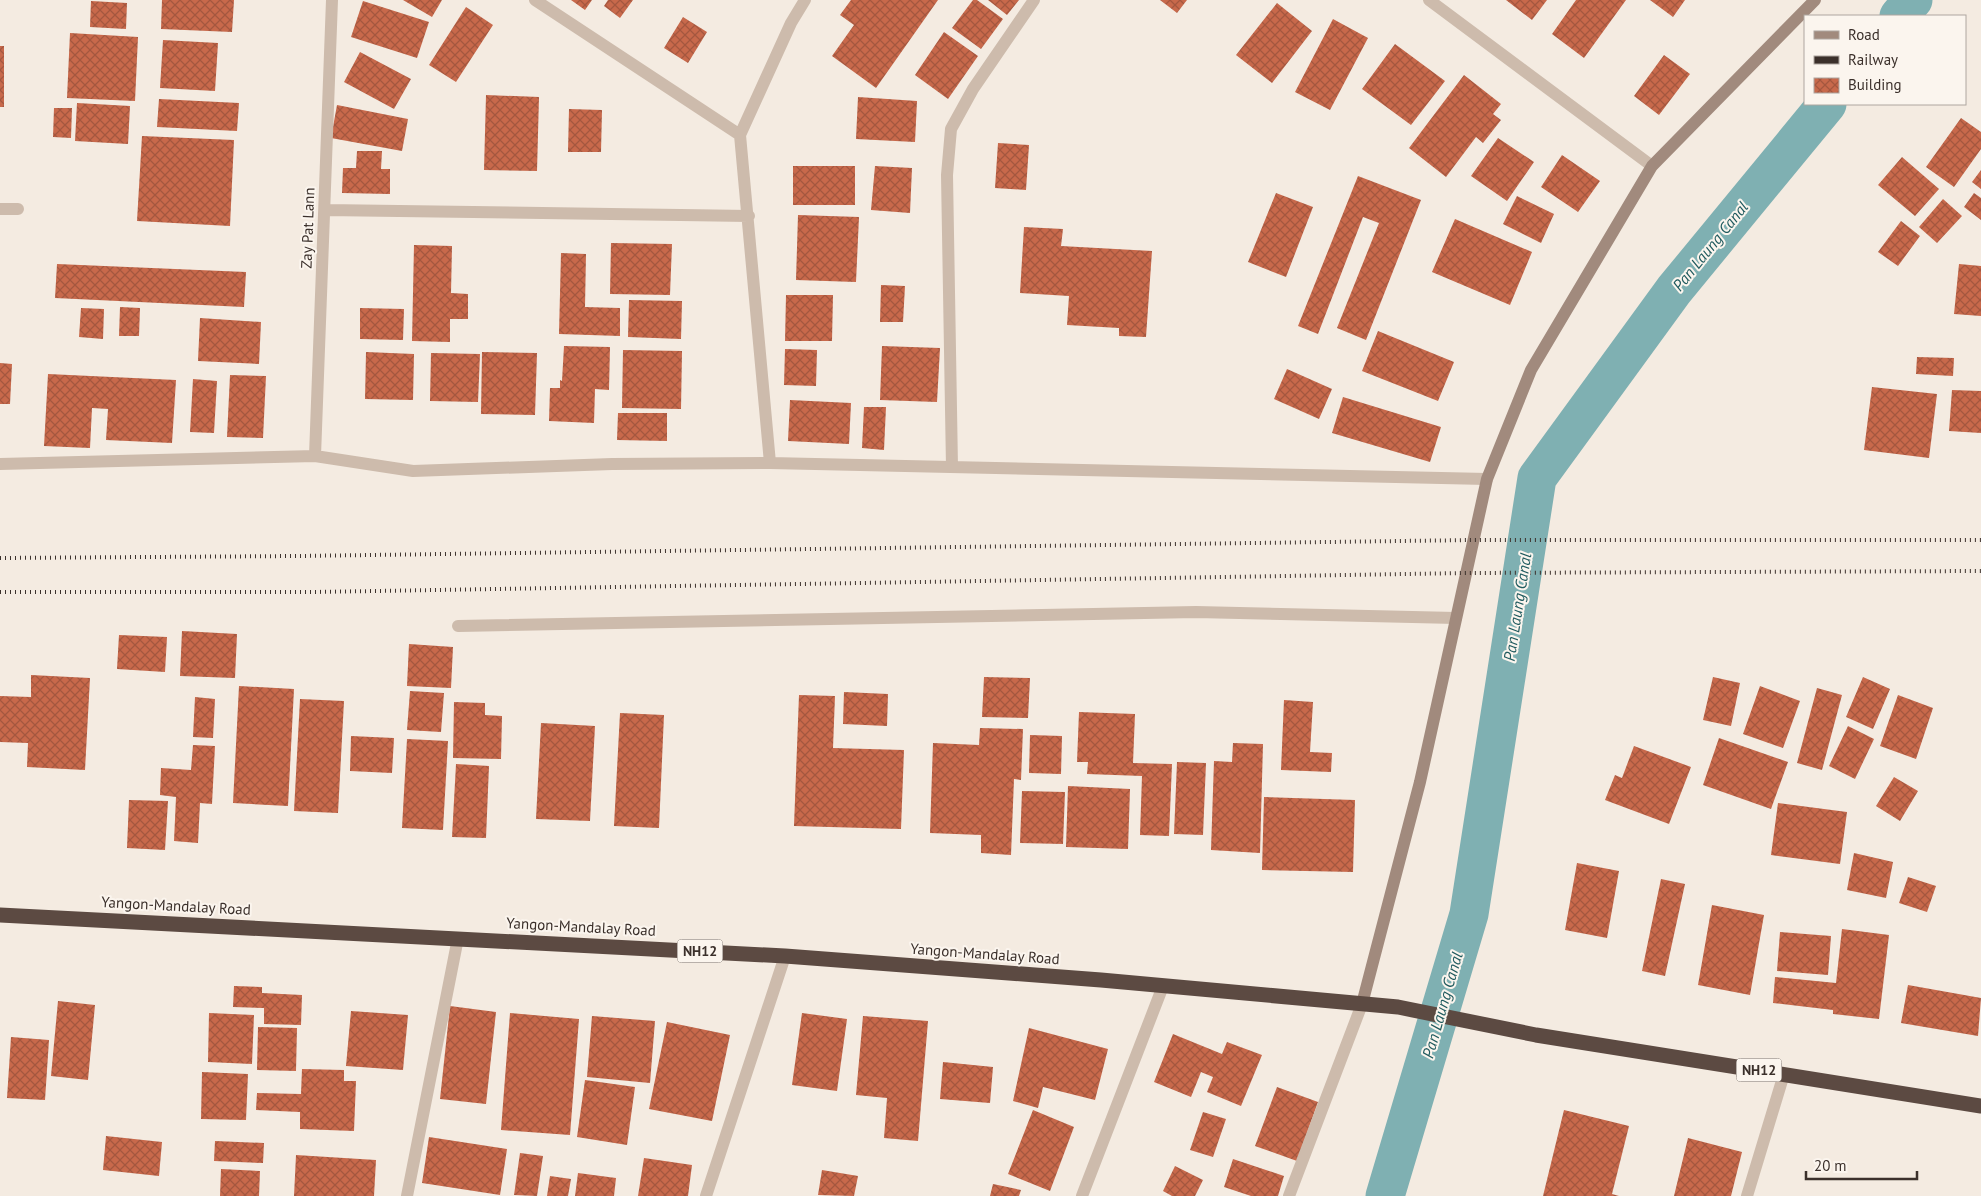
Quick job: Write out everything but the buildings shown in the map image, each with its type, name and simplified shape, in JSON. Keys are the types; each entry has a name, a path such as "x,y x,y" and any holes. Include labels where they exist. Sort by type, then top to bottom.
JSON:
{"highway":[{"name":"Yangon-Mandalay Road","path":"0,915 785,956 1163,986 1398,1007 1536,1035 1784,1074"},
{"name":"NH12","path":"1784,1074 1981,1106"}],"street":[{"name":"Zay Pat Lann","path":"315,456 332,0"},
{"path":"535,0 740,135"},
{"path":"770,463 749,216 740,135 791,23 805,0"},
{"path":"952,467 947,174 951,129 973,89 1034,0"},
{"path":"1429,0 1652,166"},
{"path":"1289,1196 1362,1004 1420,782 1488,479 1531,370 1652,166 1815,0"},
{"path":"0,209 18,209"},
{"path":"324,210 749,216"},
{"path":"0,464 315,456 413,471 612,464 770,463 1488,479"},
{"path":"458,626 1196,612 1456,618"},
{"path":"406,1196 458,938"},
{"path":"706,1196 785,956"},
{"path":"1082,1196 1163,986"},
{"path":"1747,1196 1784,1074"}],"waterway":[{"name":"Pan Laung Canal","path":"1900,15 1913,0"},
{"name":"Pan Laung Canal","path":"1385,1196 1469,914 1537,478 1674,290 1826,105"}],"railway":[{"path":"0,558 297,556 1474,540 1981,540"},
{"path":"0,592 313,592 1466,573 1981,571"}]}
